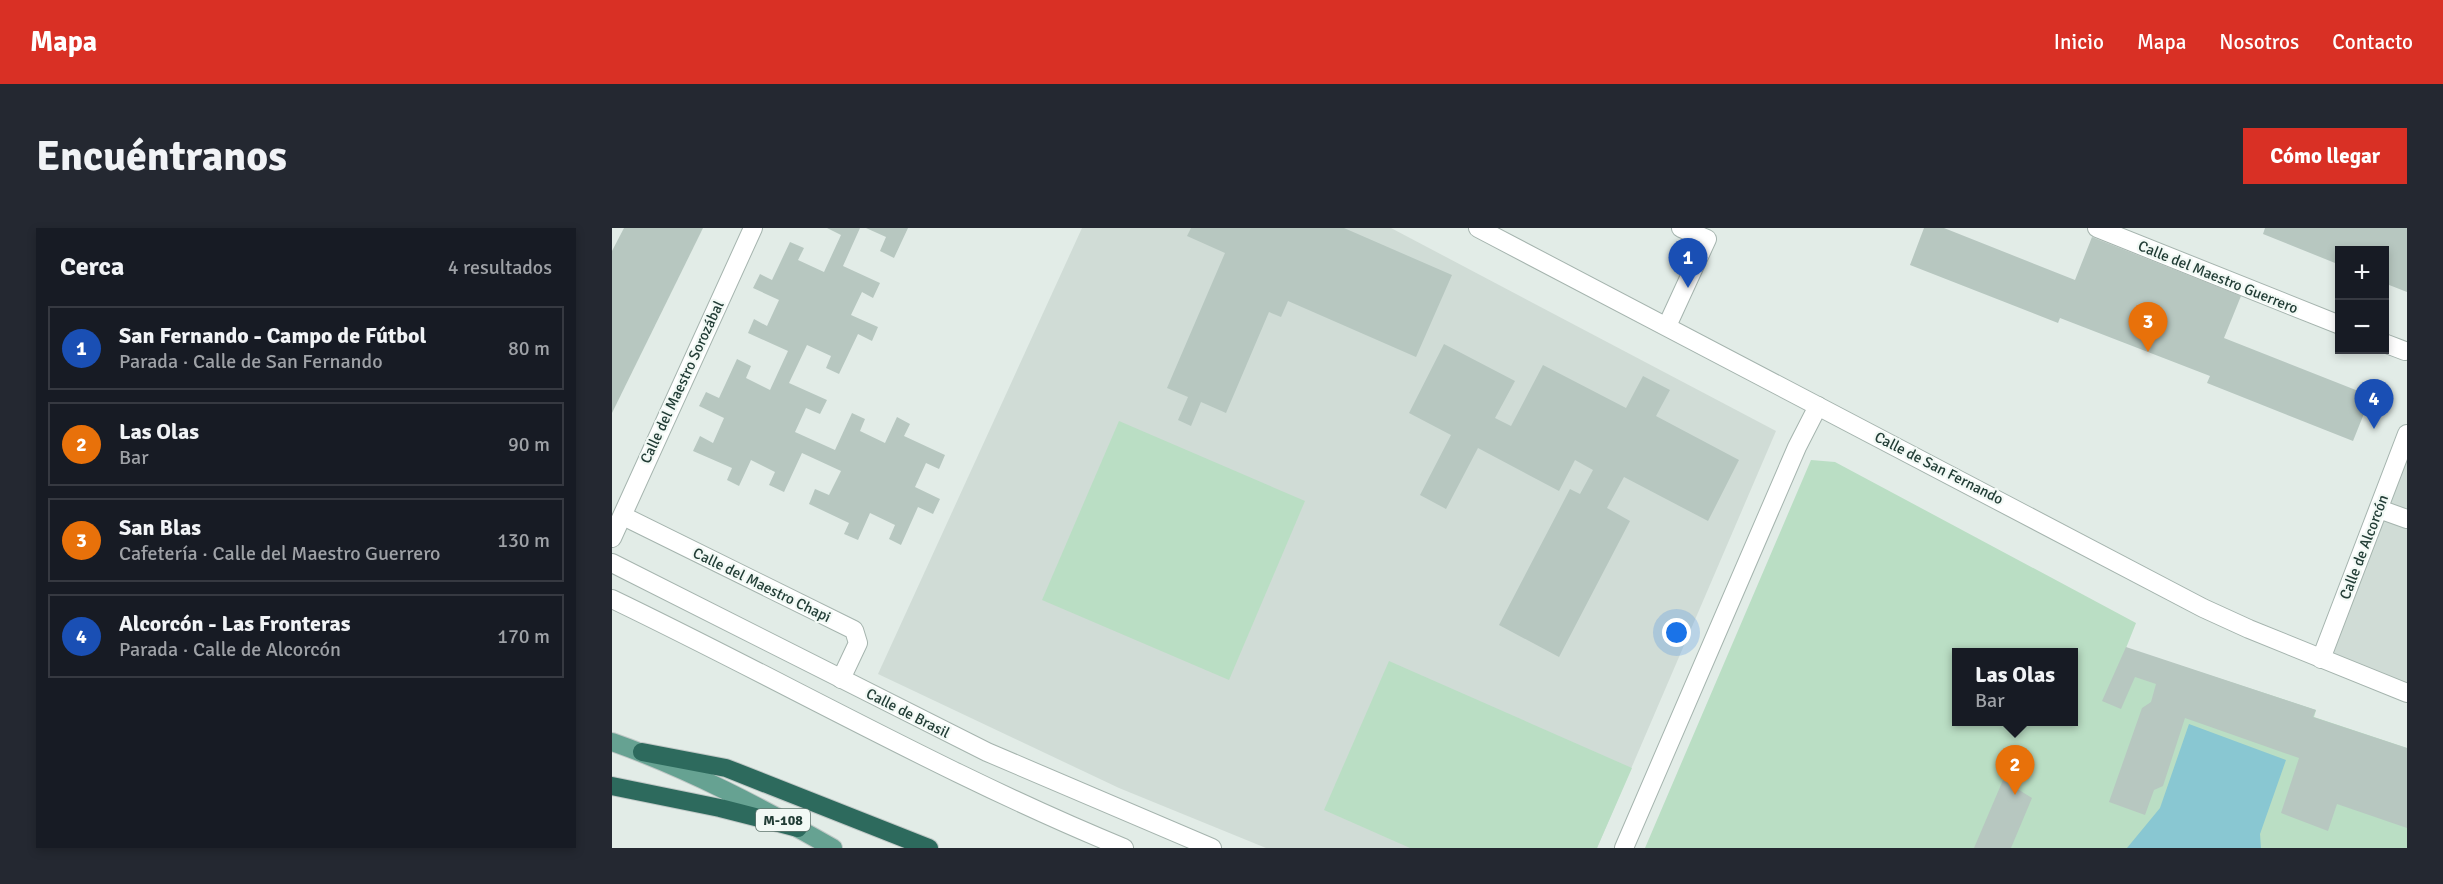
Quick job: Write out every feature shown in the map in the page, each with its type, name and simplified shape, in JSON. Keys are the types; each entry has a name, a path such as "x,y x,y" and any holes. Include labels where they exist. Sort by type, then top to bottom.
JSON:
{"highway":[{"path":"642,752 726,768 929,848"},
{"path":"612,786 720,808 798,828"}],"main road":[{"name":"M-108","path":"612,742 642,752 732,794 833,848"}],"street":[{"name":"Calle del Maestro Sorozábal","path":"617,523 753,228"},
{"path":"1666,326 1707,239 1680,228"},
{"name":"Calle del Maestro Guerrero","path":"2097,228 2335,323"},
{"name":"Calle de San Fernando","path":"1485,230 2203,608 2407,693"},
{"path":"2389,345 2405,351"},
{"path":"1624,848 1797,447 1818,406"},
{"name":"Calle de Alcorcón","path":"2321,659 2407,434"},
{"path":"2379,508 2407,519"},
{"name":"Calle del Maestro Chapi","path":"617,523 854,630 858,643 841,679"},
{"name":"Calle de Brasil","path":"612,563 987,753 1212,848"},
{"name":"Calle de Brasil","path":"612,599 847,719 1124,848"}],"shaded area":[{"path":"1082,228 1391,228 1776,431 1597,848 1266,848 1119,788 878,674"},
{"path":"2407,434 2407,693 2321,659"}],"green space":[{"path":"1119,421 1305,501 1229,680 1042,600"},
{"path":"1811,460 1835,462 2136,623 2126,648 2316,710 2314,717 2407,748 2407,848 1645,848"},
{"path":"1389,661 1632,768 1597,848 1410,848 1324,810"}],"water":[{"path":"2189,724 2286,760 2260,834 2261,848 2127,848 2160,808"}],"building":[{"path":"624,228 703,228 612,413 612,251"},
{"path":"827,228 860,228 843,266 880,283 873,298 862,292 851,315 878,327 872,341 858,334 839,374 826,368 831,356 807,345 789,383 827,400 820,414 806,408 795,432 835,450 852,413 865,419 860,431 885,443 897,417 910,424 904,436 945,455 939,469 926,463 915,487 940,499 933,514 918,507 901,545 889,539 895,525 870,513 858,540 844,534 849,523 809,504 815,489 829,495 841,471 802,453 784,492 769,485 775,472 751,460 739,486 727,480 732,468 693,451 700,436 713,443 724,418 699,406 706,392 719,398 737,359 751,366 746,378 770,390 788,351 748,333 754,319 767,326 779,300 753,288 760,274 772,280 790,242 804,248 798,260 824,272 841,235"},
{"path":"866,228 908,228 894,258 880,251 886,237"},
{"path":"1191,228 1344,228 1452,275 1416,357 1288,301 1281,317 1269,312 1226,413 1201,402 1191,426 1178,420 1188,397 1167,388 1225,253 1187,236"},
{"path":"1924,228 1944,228 2075,280 2092,237 2241,296 2224,338 2371,396 2353,441 2207,383 2210,376 2060,318 2058,323 1910,265"},
{"path":"2265,228 2407,228 2407,292 2389,285 2389,246 2335,246 2335,263 2263,234"},
{"path":"1444,344 1515,381 1495,418 1511,426 1543,365 1626,408 1643,376 1670,390 1656,416 1739,460 1708,521 1624,477 1607,508 1630,521 1559,657 1499,625 1570,489 1580,494 1593,470 1575,460 1559,491 1478,448 1446,509 1420,495 1451,435 1409,413"},
{"path":"2126,647 2316,710 2313,717 2407,748 2407,828 2337,804 2328,831 2281,813 2299,758 2185,718 2163,786 2154,790 2145,815 2109,802 2142,708 2151,702 2156,684 2135,677 2121,709 2102,701"},
{"path":"2003,780 2032,798 2011,848 1974,848"}],"place":[{"name":"San Fernando - Campo de Fútbol","path":"1688,288"},
{"name":"San Blas","path":"2148,352"},
{"name":"Alcorcón - Las Fronteras","path":"2374,429"},
{"name":"Las Olas","path":"2015,795"}]}
